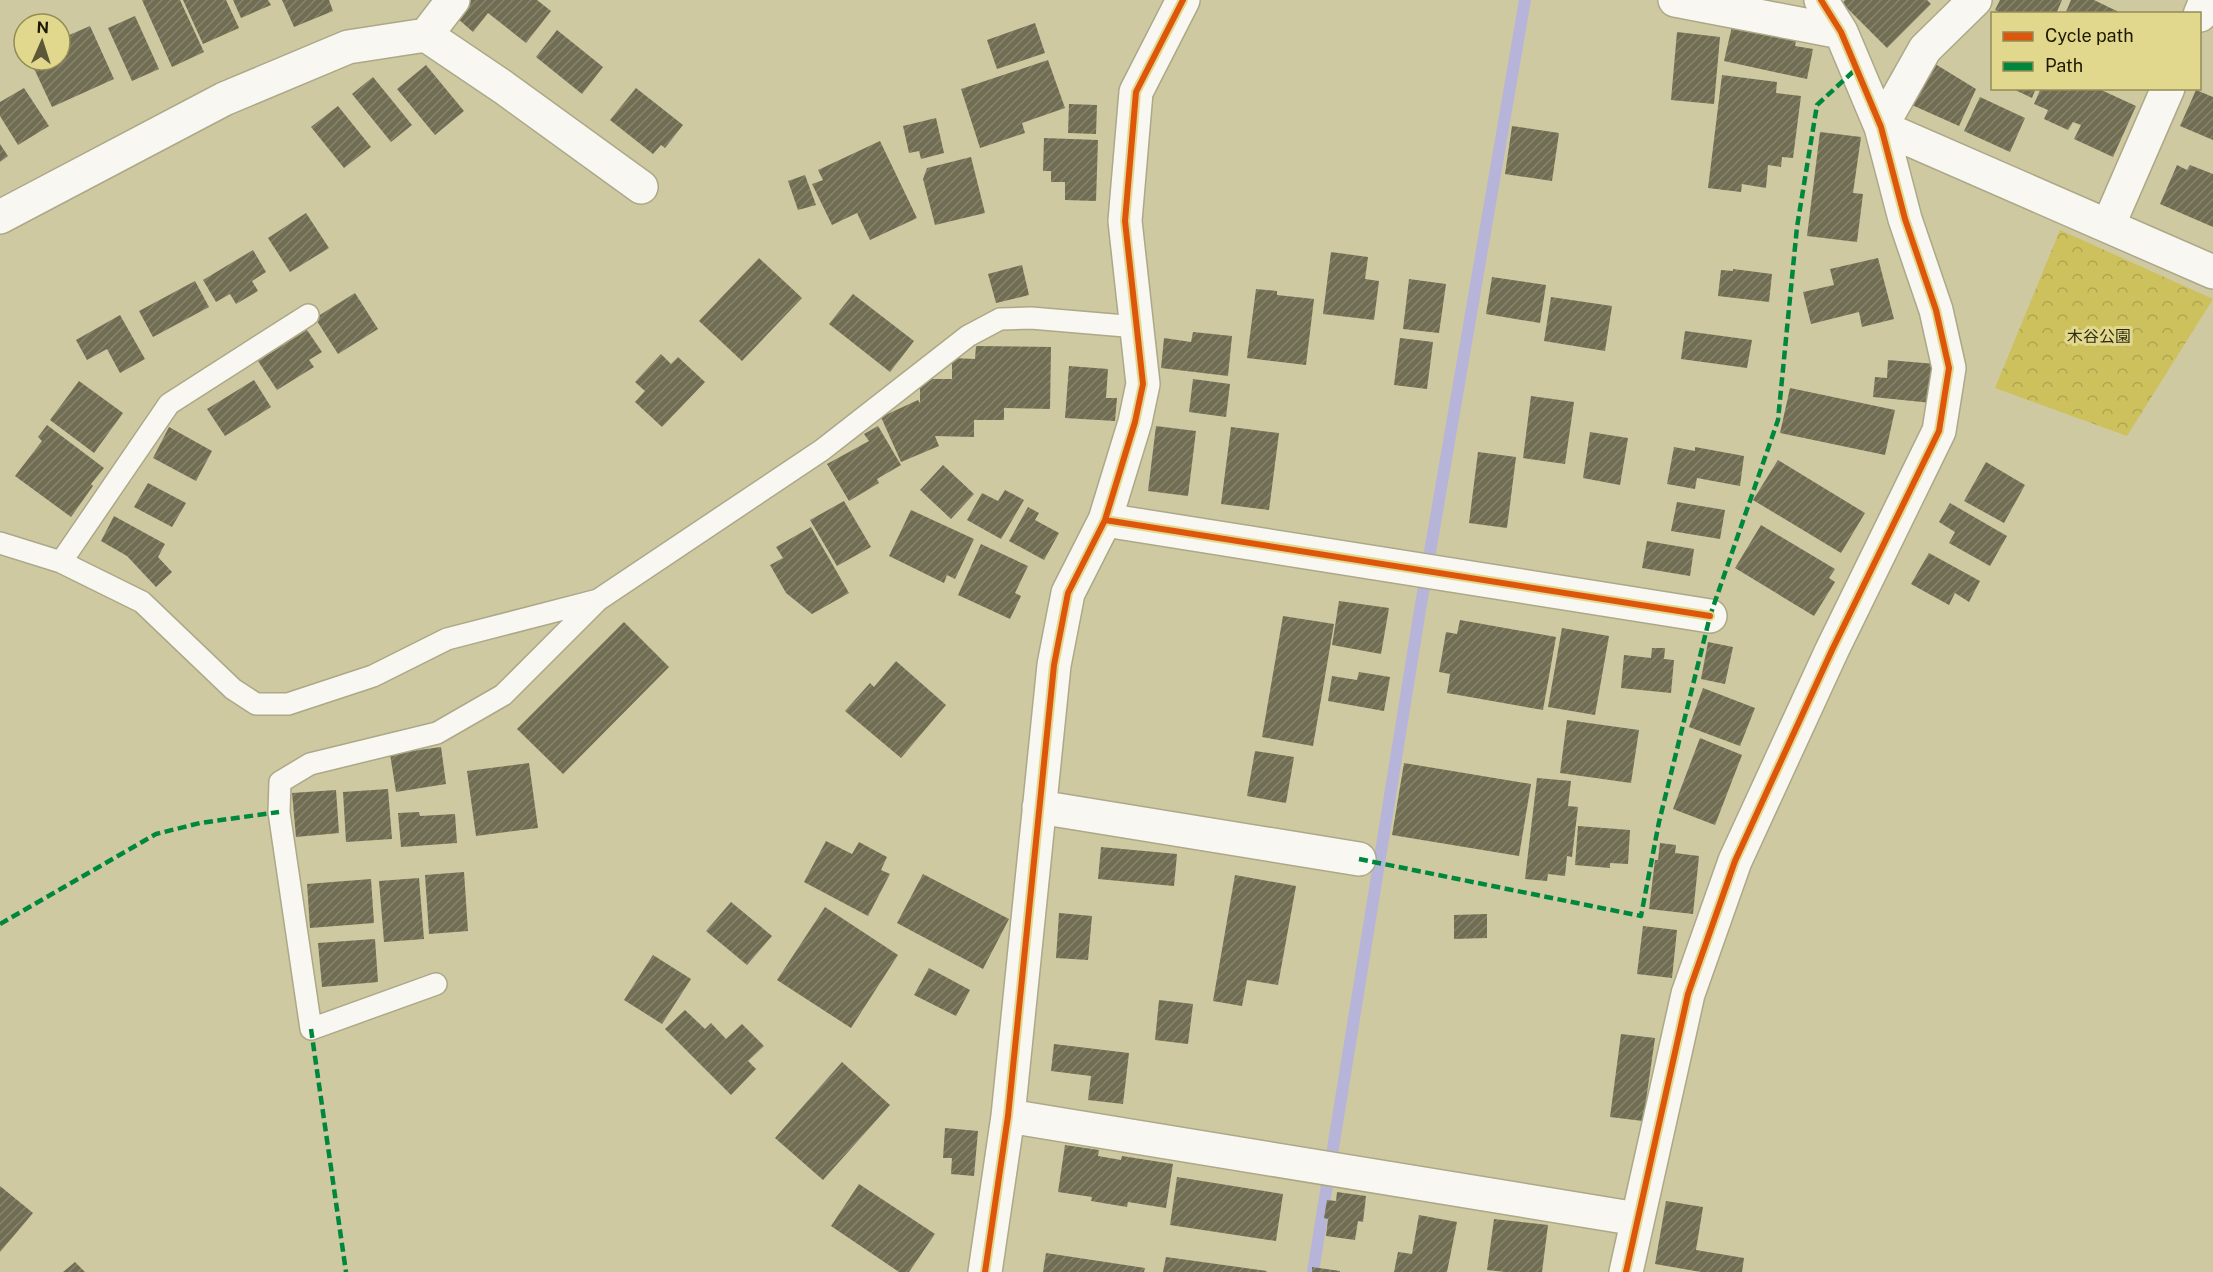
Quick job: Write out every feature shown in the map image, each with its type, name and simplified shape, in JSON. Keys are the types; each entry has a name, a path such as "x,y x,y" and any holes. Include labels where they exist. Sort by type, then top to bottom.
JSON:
{"street":[{"path":"426,35 453,0"},
{"path":"986,1272 1008,1116 1054,665 1068,593 1105,520 1135,422 1143,384 1125,221 1136,92 1183,0"},
{"path":"1675,0 1841,32"},
{"path":"1626,1272 1688,994 1735,861 1832,650 1940,431 1949,368 1936,310 1905,219 1881,127 1841,32 1821,0"},
{"path":"1881,127 1925,49 1975,0"},
{"path":"0,217 224,99 348,47 426,35 503,87 641,187"},
{"path":"2108,226 2167,90"},
{"path":"1881,127 2213,272"},
{"path":"1105,520 1710,616"},
{"path":"1039,807 1359,859"},
{"path":"1008,1116 1637,1219"}],"lane":[{"path":"61,562 169,404 308,315"},
{"path":"436,984 311,1029 279,812 280,782 310,764 437,733 503,695 598,600 822,450 968,336 1000,319 1031,318 1137,327"},
{"path":"0,543 61,562 142,602 232,688 256,704 288,704 373,676 447,639 598,600"}],"green space":[{"name":"木谷公園","path":"2060,230 2213,299 2127,436 1995,388"}],"building":[{"path":"142,0 180,0 204,52 172,67"},
{"path":"183,0 226,0 239,28 203,44"},
{"path":"233,0 268,0 271,5 241,18"},
{"path":"282,0 329,0 333,11 294,27"},
{"path":"471,0 537,0 551,11 526,43 488,13 473,32 457,18"},
{"path":"1845,0 1927,0 1931,4 1887,48 1842,3"},
{"path":"2000,0 2062,0 2057,12 1998,12 1995,10"},
{"path":"2071,0 2094,0 2119,12 2066,12"},
{"path":"135,16 159,69 132,81 108,28"},
{"path":"1733,22 1797,35 1795,46 1813,49 1807,79 1724,61"},
{"path":"1035,23 1045,53 997,69 987,40"},
{"path":"90,26 114,79 52,107 36,72 72,72 72,34"},
{"path":"557,30 603,67 582,94 536,57"},
{"path":"1677,32 1720,37 1714,104 1671,100"},
{"path":"1048,60 1065,108 1022,123 1025,133 980,148 961,89"},
{"path":"1932,62 1976,89 1959,126 1912,105"},
{"path":"426,65 464,111 435,135 397,89"},
{"path":"1722,75 1777,82 1776,93 1801,96 1793,158 1782,157 1781,167 1768,165 1766,188 1742,184 1741,192 1708,188"},
{"path":"373,77 412,125 391,142 352,94"},
{"path":"24,88 49,126 18,145 0,116 0,102"},
{"path":"636,88 683,125 665,148 661,145 653,154 610,120"},
{"path":"2015,90 2035,90 2032,98"},
{"path":"2040,90 2101,90 2136,106 2113,157 2074,139 2081,125 2073,122 2068,130 2044,119 2048,110 2034,104"},
{"path":"2196,90 2213,97 2213,140 2180,126"},
{"path":"1980,97 2025,118 2010,152 1964,131"},
{"path":"1069,104 1097,105 1096,134 1068,133"},
{"path":"338,106 371,147 344,168 311,127"},
{"path":"936,118 944,153 921,159 919,151 909,153 903,126"},
{"path":"1512,126 1559,133 1552,181 1505,174"},
{"path":"1820,132 1861,137 1853,193 1863,194 1857,242 1807,236"},
{"path":"1044,138 1098,140 1096,201 1065,200 1065,182 1051,182 1051,171 1043,171"},
{"path":"880,141 917,218 870,240 857,213 832,225 812,184 823,180 818,170"},
{"path":"0,144 8,156 0,162"},
{"path":"971,157 985,213 935,225 923,179 927,168"},
{"path":"2177,165 2187,170 2190,165 2213,174 2213,227 2160,204"},
{"path":"805,175 816,205 798,210 788,181"},
{"path":"306,213 329,248 290,272 268,238"},
{"path":"253,250 266,272 252,281 258,291 236,304 230,294 216,302 203,280"},
{"path":"1331,252 1368,257 1365,279 1379,281 1374,320 1323,314"},
{"path":"759,258 802,298 742,361 699,321"},
{"path":"1878,258 1894,319 1862,327 1859,312 1811,324 1803,292 1834,285 1830,269"},
{"path":"1022,265 1029,295 996,303 988,274"},
{"path":"1733,269 1772,274 1769,302 1718,296 1721,270 1733,271"},
{"path":"1492,277 1546,285 1540,323 1486,314"},
{"path":"1409,279 1446,284 1439,333 1403,329"},
{"path":"195,281 209,307 153,337 139,311"},
{"path":"1256,289 1277,291 1277,295 1314,299 1306,365 1247,358"},
{"path":"355,293 378,329 338,354 315,318"},
{"path":"853,294 914,341 890,372 829,324"},
{"path":"1551,297 1612,306 1605,351 1544,341"},
{"path":"120,315 145,359 120,373 107,349 87,360 76,340"},
{"path":"307,330 322,352 309,360 314,367 277,390 258,361"},
{"path":"1685,331 1752,340 1747,368 1681,359"},
{"path":"1193,332 1232,336 1228,376 1161,368 1164,338 1191,342"},
{"path":"1400,338 1433,342 1427,389 1394,385"},
{"path":"976,346 1051,347 1050,409 1004,408 1004,420 974,420 974,437 935,436 939,446 901,462 881,417 918,400 920,403 920,379 952,379 952,358 975,359"},
{"path":"661,354 671,364 678,357 705,382 662,427 635,402 645,391 635,382"},
{"path":"1888,360 1936,364 1932,403 1873,397 1875,377 1887,378"},
{"path":"1069,366 1108,369 1106,398 1117,398 1115,421 1065,418"},
{"path":"1193,379 1230,384 1226,417 1189,412"},
{"path":"254,380 271,407 225,436 207,409"},
{"path":"79,381 123,413 94,453 50,420"},
{"path":"1790,388 1895,410 1885,455 1780,433"},
{"path":"1531,396 1574,402 1565,464 1523,458"},
{"path":"47,425 104,468 91,484 93,486 71,517 15,476 42,441 38,437"},
{"path":"878,426 901,465 877,479 879,483 849,501 827,464 869,441 864,434"},
{"path":"1156,426 1196,431 1188,496 1148,491"},
{"path":"169,427 212,451 196,481 153,458"},
{"path":"1231,427 1279,433 1269,510 1221,504"},
{"path":"1590,432 1628,438 1620,485 1583,478"},
{"path":"1674,447 1695,451 1695,447 1744,456 1740,486 1697,478 1695,489 1667,484"},
{"path":"1478,452 1516,457 1507,528 1469,523"},
{"path":"1778,460 1865,513 1841,553 1753,500"},
{"path":"1986,462 2025,485 2004,523 1964,501"},
{"path":"943,465 974,494 951,519 920,490"},
{"path":"148,483 186,503 172,527 134,507"},
{"path":"1005,490 1024,500 1001,539 967,520 982,493 998,501"},
{"path":"844,501 871,547 837,566 810,520"},
{"path":"1677,502 1725,510 1720,539 1671,531"},
{"path":"1950,503 2007,536 1990,566 1949,543 1955,532 1939,522"},
{"path":"1028,507 1039,513 1035,520 1059,533 1044,560 1009,541"},
{"path":"911,510 974,539 955,579 947,575 944,583 889,556"},
{"path":"114,516 165,544 158,557 172,572 156,587 127,556 101,541"},
{"path":"1761,525 1835,569 1829,578 1835,582 1814,616 1735,568"},
{"path":"811,527 849,593 812,614 786,593 770,565 783,558 776,547"},
{"path":"1647,541 1694,549 1690,576 1642,568"},
{"path":"981,544 1028,566 1015,593 1021,596 1010,619 958,595"},
{"path":"1929,553 1980,581 1969,602 1955,593 1949,605 1911,584"},
{"path":"1339,601 1389,608 1381,654 1332,645"},
{"path":"1283,616 1334,624 1313,746 1262,737"},
{"path":"1460,620 1556,637 1543,710 1447,693 1450,674 1439,672 1446,632 1457,634"},
{"path":"624,622 669,667 563,774 517,729"},
{"path":"1562,628 1609,636 1595,715 1548,707"},
{"path":"1708,642 1733,647 1725,684 1701,679"},
{"path":"1652,648 1665,648 1664,659 1674,660 1671,693 1621,688 1624,655 1651,658"},
{"path":"896,661 946,705 901,758 845,711 870,683 874,687"},
{"path":"1359,672 1390,677 1384,711 1328,701 1332,676 1357,680"},
{"path":"1703,688 1755,708 1740,746 1689,727"},
{"path":"1567,720 1639,730 1631,783 1560,773"},
{"path":"1700,738 1742,755 1715,825 1673,809"},
{"path":"441,747 446,784 396,792 390,754"},
{"path":"1255,751 1294,757 1286,803 1247,796"},
{"path":"529,763 538,828 476,836 467,771"},
{"path":"1404,763 1531,784 1519,856 1392,835"},
{"path":"1537,778 1571,781 1568,806 1578,807 1572,857 1567,856 1565,876 1548,874 1547,881 1525,879"},
{"path":"388,789 392,839 346,842 343,792"},
{"path":"336,790 339,833 296,837 292,793"},
{"path":"419,812 420,816 455,814 457,843 401,847 398,813"},
{"path":"1578,826 1630,830 1628,864 1610,863 1610,868 1575,865"},
{"path":"826,841 852,854 859,842 887,857 881,870 890,874 868,916 804,882"},
{"path":"1660,843 1676,845 1675,853 1699,856 1693,914 1649,909 1655,860 1658,860"},
{"path":"1101,847 1177,854 1174,886 1098,879"},
{"path":"464,872 468,931 429,934 425,875"},
{"path":"923,874 1009,919 983,969 897,923"},
{"path":"1235,875 1296,886 1278,985 1247,980 1242,1006 1213,1001"},
{"path":"419,878 424,939 384,942 379,881"},
{"path":"371,879 374,923 310,928 307,884"},
{"path":"731,902 772,936 747,965 706,931"},
{"path":"825,907 898,955 851,1028 777,980"},
{"path":"1059,913 1092,916 1088,960 1056,958"},
{"path":"1487,914 1487,938 1454,939 1454,915"},
{"path":"1643,926 1677,930 1672,978 1637,974"},
{"path":"375,939 378,982 322,987 318,943"},
{"path":"653,955 691,979 662,1024 624,1000"},
{"path":"929,968 970,990 956,1016 914,995"},
{"path":"1159,1000 1193,1004 1188,1044 1155,1040"},
{"path":"685,1010 705,1029 711,1023 726,1039 742,1024 764,1046 748,1061 756,1069 731,1095 665,1029"},
{"path":"1621,1034 1655,1038 1643,1121 1610,1117"},
{"path":"1054,1044 1129,1053 1123,1104 1088,1100 1091,1076 1051,1071"},
{"path":"842,1062 890,1105 823,1180 775,1138"},
{"path":"945,1128 978,1131 974,1176 951,1174 952,1158 943,1158"},
{"path":"1065,1145 1099,1150 1098,1156 1121,1160 1122,1156 1173,1164 1166,1208 1128,1202 1127,1207 1091,1201 1092,1197 1058,1192"},
{"path":"1177,1177 1283,1194 1276,1241 1170,1225"},
{"path":"859,1184 935,1234 909,1272 899,1272 831,1226"},
{"path":"0,1186 33,1213 0,1252"},
{"path":"1337,1192 1366,1196 1363,1222 1358,1221 1355,1240 1326,1236 1328,1219 1324,1218 1327,1200 1336,1201"},
{"path":"1666,1201 1703,1207 1696,1250 1744,1258 1742,1272 1701,1272 1655,1264"},
{"path":"1419,1215 1457,1222 1447,1272 1394,1272 1398,1252 1412,1254"},
{"path":"1494,1219 1548,1225 1542,1272 1487,1270"},
{"path":"1046,1253 1145,1268 1144,1272 1043,1272"},
{"path":"1166,1257 1267,1271 1163,1272"},
{"path":"75,1262 85,1272 63,1272"},
{"path":"1312,1267 1340,1271 1340,1272 1312,1272"}],"waterway":[{"path":"1313,1272 1420,610 1525,0"}],"marked path":[{"path":"1359,859 1641,916 1659,822 1710,616 1778,420 1797,227 1817,105 1857,68"},
{"path":"0,924 156,834 200,823 279,812"},
{"path":"311,1029 346,1272"}],"cycle path":[{"path":"985,1272 1008,1116 1054,665 1068,593 1105,520 1135,422 1143,384 1125,221 1136,92 1183,0"},
{"path":"1626,1272 1688,994 1735,861 1832,650 1939,431 1949,368 1936,310 1905,219 1881,127 1841,32 1821,0"},
{"path":"1105,520 1710,616"}]}
